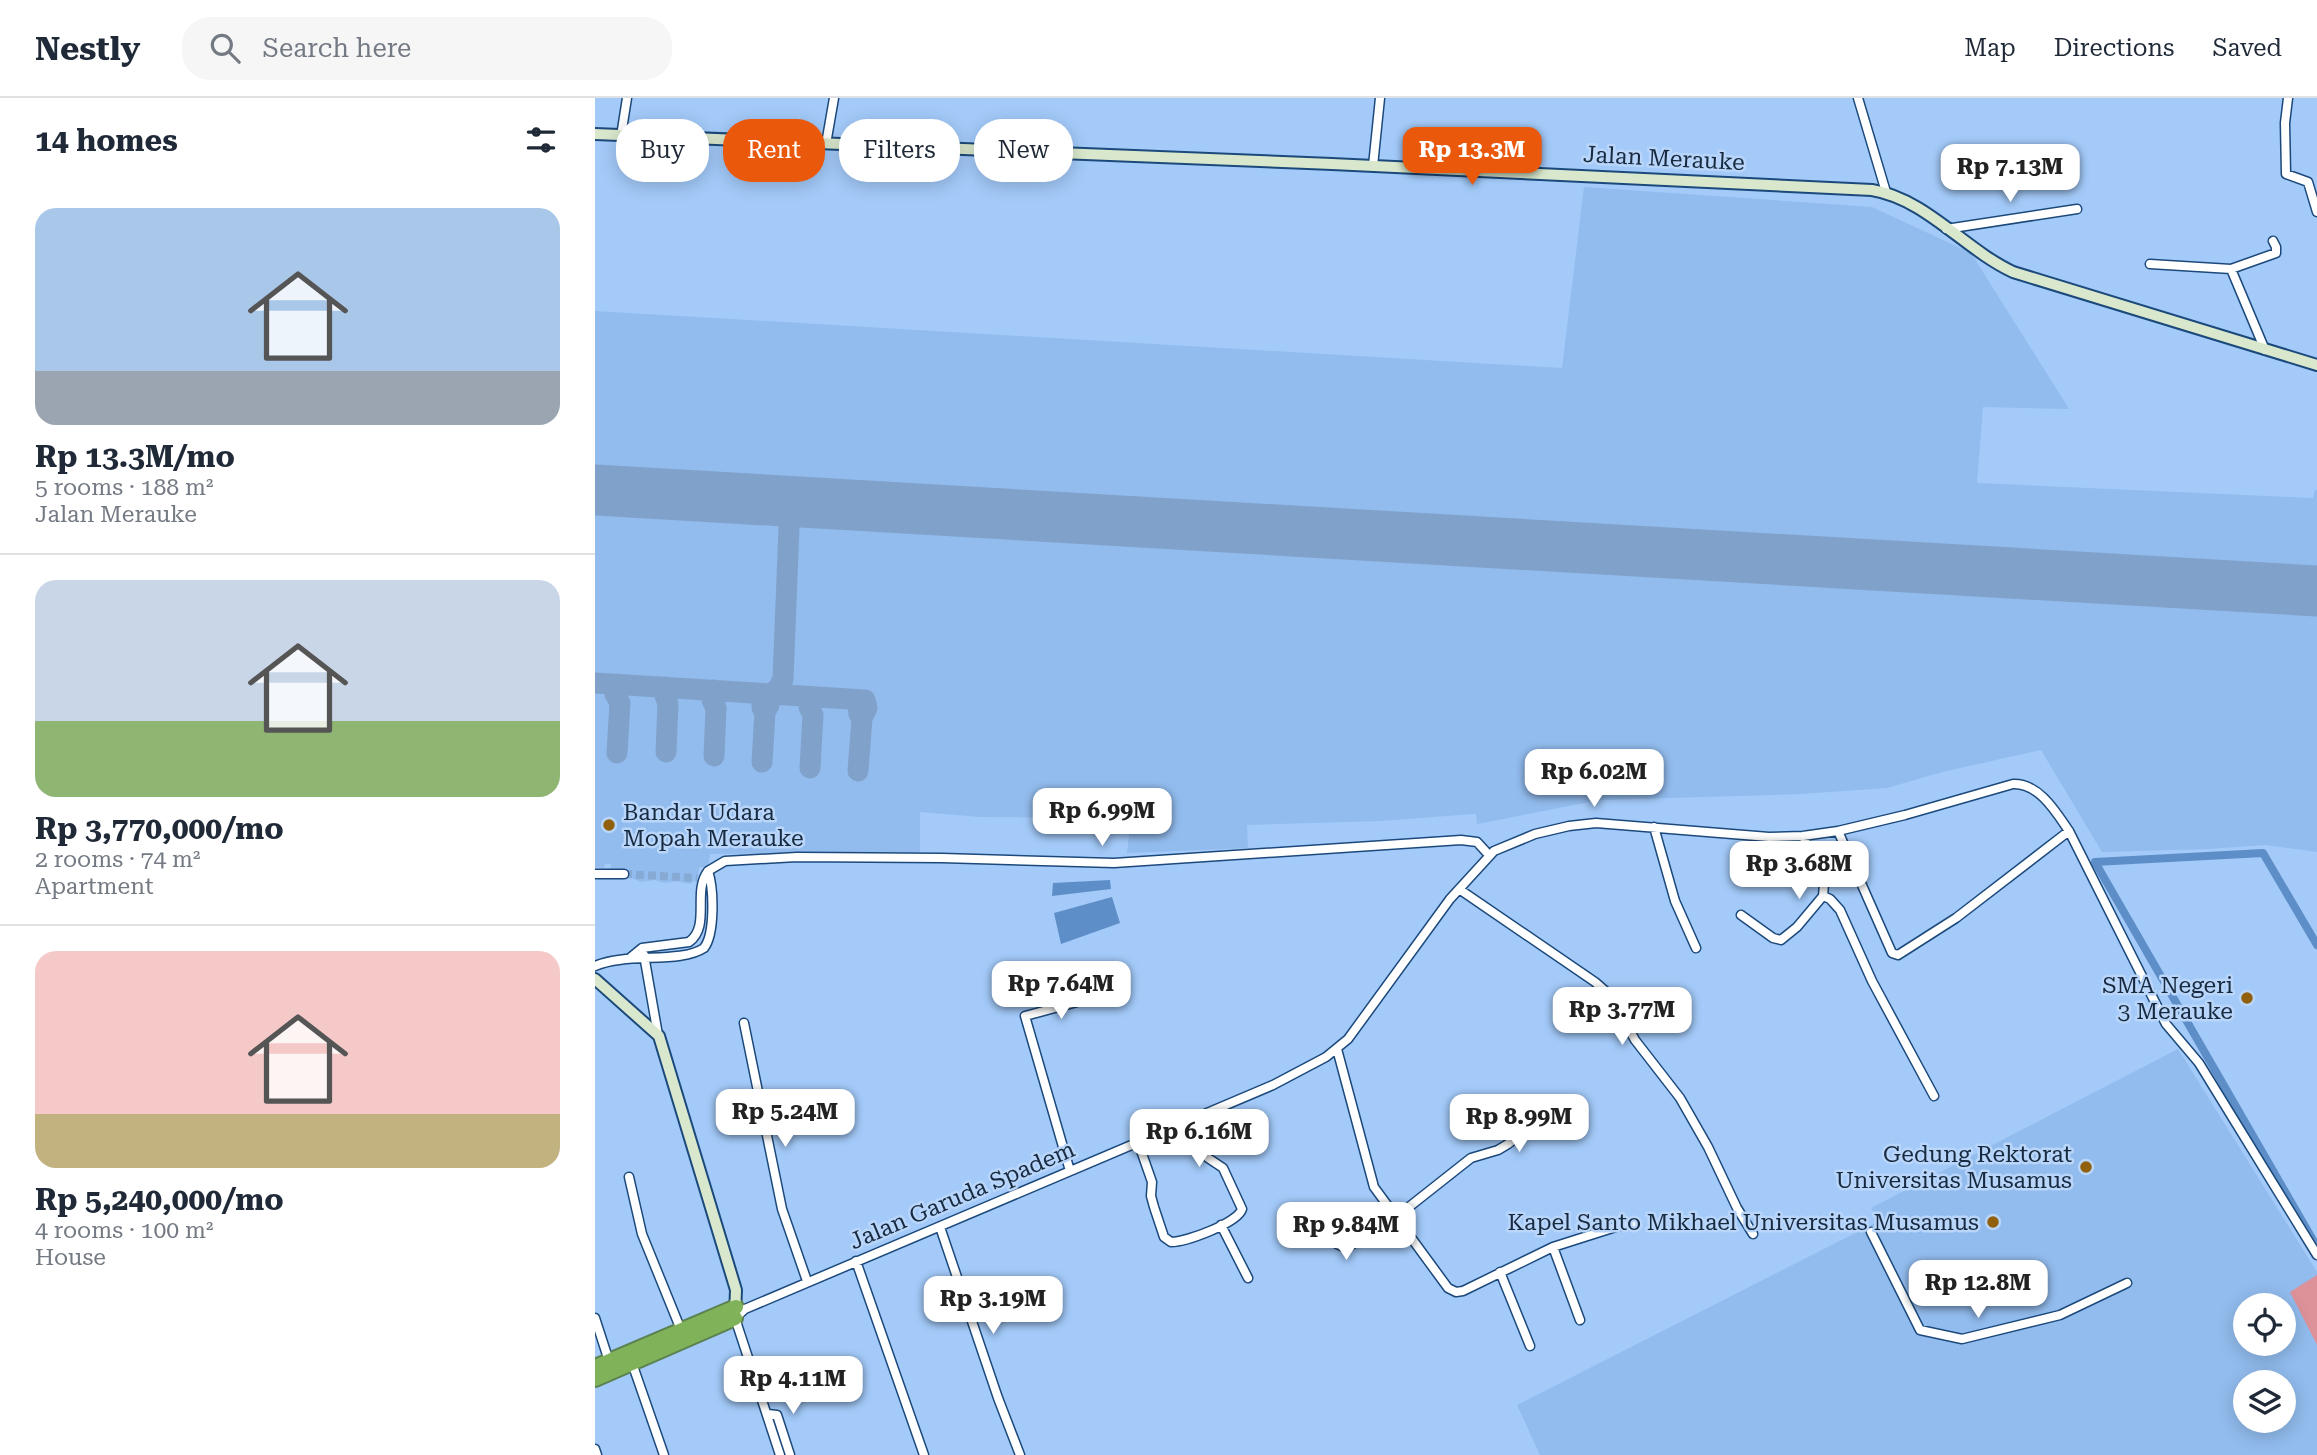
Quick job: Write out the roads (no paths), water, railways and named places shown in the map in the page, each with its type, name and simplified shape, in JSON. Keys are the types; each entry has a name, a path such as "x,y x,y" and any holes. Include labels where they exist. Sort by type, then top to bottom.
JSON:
{"highway":[{"path":"602,1364 681,1330 739,1311"},
{"path":"595,1379 739,1311"}],"street":[{"path":"624,119 627,98"},
{"path":"826,144 834,98"},
{"path":"1373,166 1380,98"},
{"path":"1858,98 1886,192"},
{"path":"2288,98 2284,123 2286,174 2308,182 2317,212"},
{"name":"Jalan Merauke","path":"595,134 616,136"},
{"name":"Jalan Merauke","path":"709,139 1859,188 1886,192 1917,207 1986,258 2013,272 2317,365"},
{"path":"1946,229 2077,209"},
{"path":"2150,264 2231,269 2276,253 2277,247 2273,241"},
{"path":"2231,269 2265,350"},
{"name":"Jalan Garuda Spadem","path":"739,1311 1273,1085 1337,1049 1348,1039 1459,889 1489,855 1501,847 1569,826 1596,823 1749,836 1803,836 1905,815 2018,784 2031,788 2045,800 2069,831 2166,1024 2199,1063 2317,1255"},
{"path":"1654,827 1675,901 1696,948"},
{"path":"1837,831 1892,953 1898,955 1956,918 2069,831"},
{"path":"1741,915 1773,938 1781,940 1797,927 1822,895 1824,884 1803,836"},
{"path":"631,957 642,948 689,942 695,938 700,927 705,877 725,861 797,857 1114,863 1461,840 1477,842 1489,855"},
{"path":"595,874 624,874"},
{"path":"595,967 631,957 690,954 704,948 710,934 705,877"},
{"path":"1459,889 1595,982 1611,996 1635,1040 1680,1098 1692,1118 1753,1234"},
{"path":"1822,895 1840,909 1872,981 1934,1096"},
{"path":"642,948 659,1036 736,1290 739,1311 780,1455"},
{"path":"595,979 659,1036"},
{"path":"1070,1171 1025,1016 1077,1002"},
{"path":"744,1023 782,1209 807,1281"},
{"path":"1337,1049 1369,1176 1378,1196 1444,1285 1452,1291 1463,1291 1553,1247 1619,1226 1634,1225"},
{"path":"1318,1209 1337,1244 1343,1248 1395,1218 1471,1158 1498,1150 1546,1115"},
{"path":"1138,1142 1152,1182 1151,1200 1164,1237 1171,1242 1184,1241 1221,1225 1240,1214 1242,1209 1223,1168 1208,1158 1189,1120"},
{"path":"629,1177 642,1234 681,1330"},
{"path":"1221,1225 1248,1278"},
{"path":"940,1227 1020,1455"},
{"path":"1871,1232 1920,1330 1962,1339 2060,1315 2127,1283"},
{"path":"1553,1247 1580,1320"},
{"path":"856,1261 925,1455"},
{"path":"1500,1272 1530,1346"},
{"path":"595,1318 602,1364"},
{"path":"632,1363 664,1455"},
{"path":"768,1414 777,1415 790,1455"},
{"path":"595,1449 597,1455"}],"waterway":[{"path":"2317,945 2263,853 2095,862 2317,1247"}],"tunnel":[{"path":"624,874 697,878"}],"place":[{"name":"Bandar Udara Mopah Merauke","path":"609,825"},
{"name":"SMA Negeri 3 Merauke","path":"2247,998"},
{"name":"Gedung Rektorat Universitas Musamus","path":"2086,1167"},
{"name":"Kapel Santo Mikhael Universitas Musamus","path":"1993,1222"}]}
